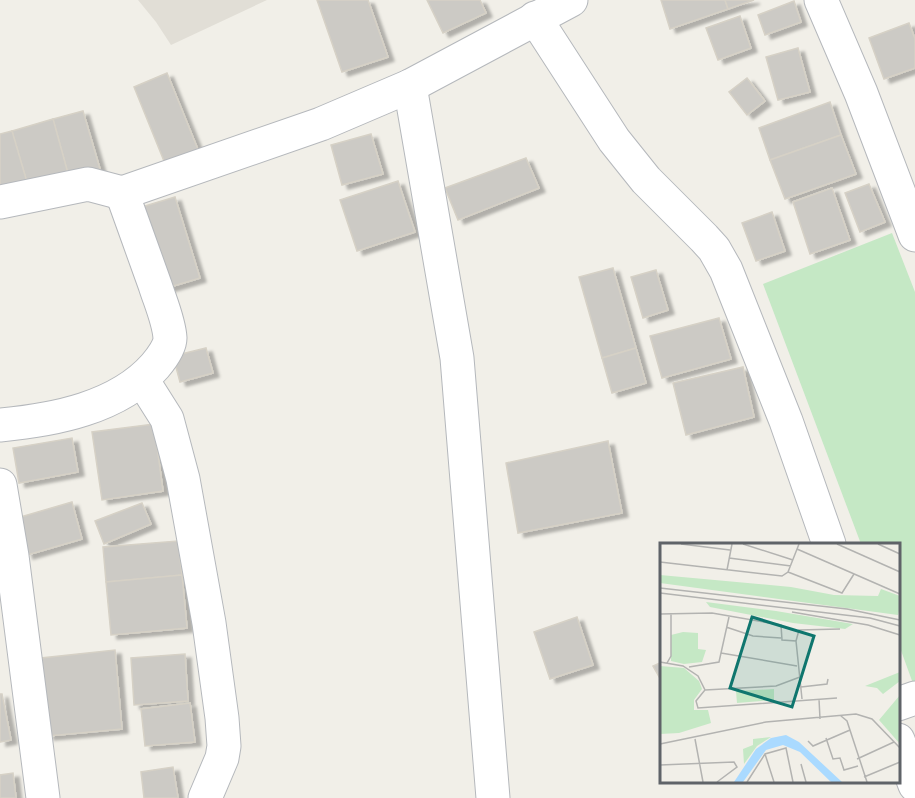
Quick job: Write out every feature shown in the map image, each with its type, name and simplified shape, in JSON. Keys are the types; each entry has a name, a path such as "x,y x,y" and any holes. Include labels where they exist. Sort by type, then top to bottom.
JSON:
{"street":[{"path":"0,202 88,184 122,193 321,124 410,86 571,0"},
{"path":"821,0 861,93 915,235"},
{"path":"535,18 614,140 646,180 705,238 722,263 786,421 828,543"},
{"path":"410,86 457,358 493,798"},
{"path":"0,425 81,411 107,401 142,381 161,359 170,339 162,307 122,193"},
{"path":"142,381 167,419 183,478 209,623 224,746 222,758 205,798"},
{"path":"0,485 12,556 43,798"},
{"path":"900,703 915,698"},
{"path":"900,745 915,785"}],"shaded area":[{"path":"138,0 267,0 171,45"}],"green space":[{"path":"892,233 915,292 915,689 900,648 900,543 861,543 763,284"}],"building":[{"path":"317,0 368,0 388,57 342,72"},
{"path":"427,0 480,0 486,13 443,33"},
{"path":"661,0 725,0 728,9 670,29"},
{"path":"725,0 754,0 728,9"},
{"path":"794,1 801,22 765,35 758,15"},
{"path":"740,16 751,48 718,60 706,28"},
{"path":"909,23 915,39 915,68 884,79 869,38"},
{"path":"798,48 810,92 778,100 766,57"},
{"path":"167,73 201,157 168,171 134,87"},
{"path":"747,78 765,101 747,115 729,92"},
{"path":"830,102 841,135 770,160 759,128"},
{"path":"83,111 100,169 69,177 53,119"},
{"path":"53,119 69,177 29,189 12,131"},
{"path":"12,131 29,189 0,197 0,134"},
{"path":"371,134 383,174 342,185 331,145"},
{"path":"841,135 856,174 785,199 770,160"},
{"path":"526,158 539,188 458,220 445,188"},
{"path":"398,181 415,232 357,251 340,200"},
{"path":"869,184 885,222 860,232 845,193"},
{"path":"832,188 850,240 810,254 793,202"},
{"path":"175,197 200,278 160,290 135,209"},
{"path":"772,212 785,251 756,261 742,223"},
{"path":"613,268 636,348 602,358 579,277"},
{"path":"656,270 668,310 643,318 631,277"},
{"path":"719,318 731,359 662,378 650,336"},
{"path":"206,348 213,373 180,382 173,356"},
{"path":"636,348 646,383 612,393 602,358"},
{"path":"743,367 754,417 686,435 673,383"},
{"path":"154,424 163,491 102,500 92,432"},
{"path":"72,438 78,472 19,483 13,448"},
{"path":"608,441 622,513 518,533 506,463"},
{"path":"72,502 82,539 27,555 17,518"},
{"path":"142,503 151,524 104,544 95,521"},
{"path":"178,541 182,575 106,582 103,547"},
{"path":"182,575 187,628 111,635 106,582"},
{"path":"577,617 593,665 550,679 534,632"},
{"path":"115,650 122,729 48,736 41,658"},
{"path":"185,654 188,701 134,705 131,658"},
{"path":"660,663 660,678 653,666"},
{"path":"0,694 2,694 11,740 0,742"},
{"path":"190,703 195,742 145,746 141,709"},
{"path":"173,767 178,798 144,798 141,772"},
{"path":"13,773 16,798 0,798 0,775"}]}
